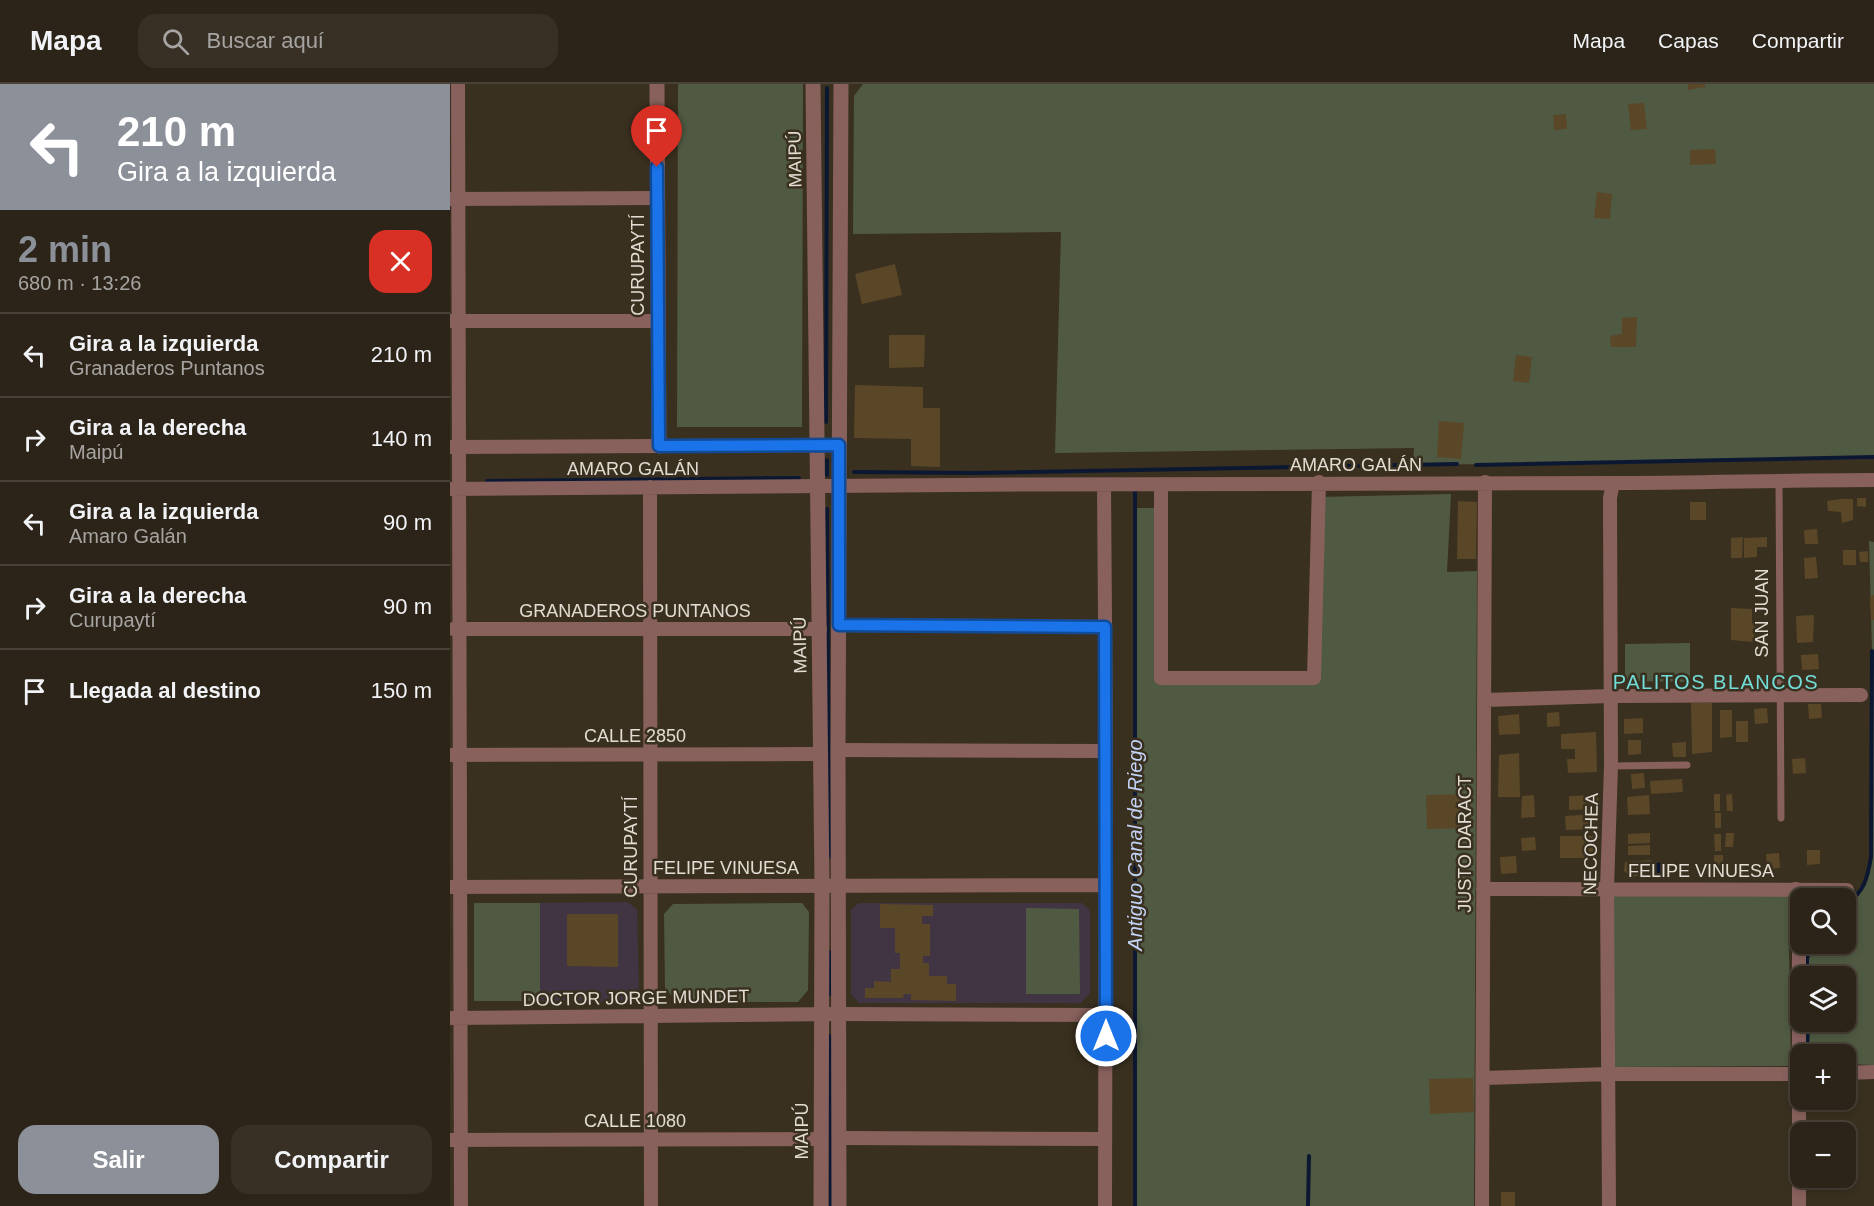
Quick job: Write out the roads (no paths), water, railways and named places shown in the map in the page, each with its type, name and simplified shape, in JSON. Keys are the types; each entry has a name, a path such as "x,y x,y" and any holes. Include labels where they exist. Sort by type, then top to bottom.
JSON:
{"street":[{"path":"458,84 454,198 455,1018 456,1140 461,1206"},
{"name":"CURUPAYTÍ","path":"657,84 659,446"},
{"name":"MAIPÚ","path":"813,84 822,885 821,1206"},
{"name":"MAIPÚ","path":"839,1206 838,750 841,84"},
{"path":"454,198 657,198"},
{"path":"454,321 658,321"},
{"name":"AMARO GALÁN","path":"454,447 839,445"},
{"name":"AMARO GALÁN","path":"454,489 1874,480"},
{"path":"1161,484 1161,678 1314,678 1318,482"},
{"name":"JUSTO DARACT","path":"1482,1206 1485,482"},
{"name":"NECOCHEA","path":"1610,1206 1607,888 1611,766 1610,498 1613,483"},
{"path":"1104,485 1105,1206"},
{"name":"CURUPAYTÍ","path":"650,487 651,1206"},
{"path":"839,625 1105,627"},
{"name":"GRANADEROS PUNTANOS","path":"455,629 820,629"},
{"path":"1484,700 1611,696 1861,695"},
{"path":"838,750 1106,752"},
{"name":"CALLE 2850","path":"455,755 821,754"},
{"path":"838,886 1106,885"},
{"name":"FELIPE VINUESA","path":"455,887 838,886"},
{"name":"FELIPE VINUESA","path":"1483,889 1790,889"},
{"path":"1799,954 1800,1044"},
{"path":"838,1014 1106,1015"},
{"name":"DOCTOR JORGE MUNDET","path":"455,1018 838,1014"},
{"path":"1856,1073 1874,1072"},
{"path":"1483,1078 1609,1074 1790,1074"},
{"path":"1799,1206 1800,1110"},
{"path":"839,1138 1105,1138"},
{"name":"CALLE 1080","path":"456,1140 821,1139"}],"lane":[{"name":"SAN JUAN","path":"1779,480 1781,818"},
{"path":"1611,766 1687,765"}],"water":[{"path":"1678,862 1679,872 1655,873 1655,863"}],"waterway":[{"path":"826,422 827,88"},
{"path":"1476,465 1874,457"},
{"path":"827,460 827,475"},
{"path":"854,472 975,473 1457,464"},
{"path":"487,481 799,478"},
{"name":"Antiguo Canal de Riego","path":"1135,487 1135,1206"},
{"path":"827,509 829,857"},
{"path":"1856,896 1864,885 1871,857 1872,651"},
{"path":"829,952 830,994"},
{"path":"1807,966 1809,954"},
{"path":"1807,1044 1808,1032"},
{"path":"830,1036 831,1206"},
{"path":"1308,1206 1309,1156"}],"district":[{"name":"PALITOS BLANCOS","path":"1716,682"}]}
